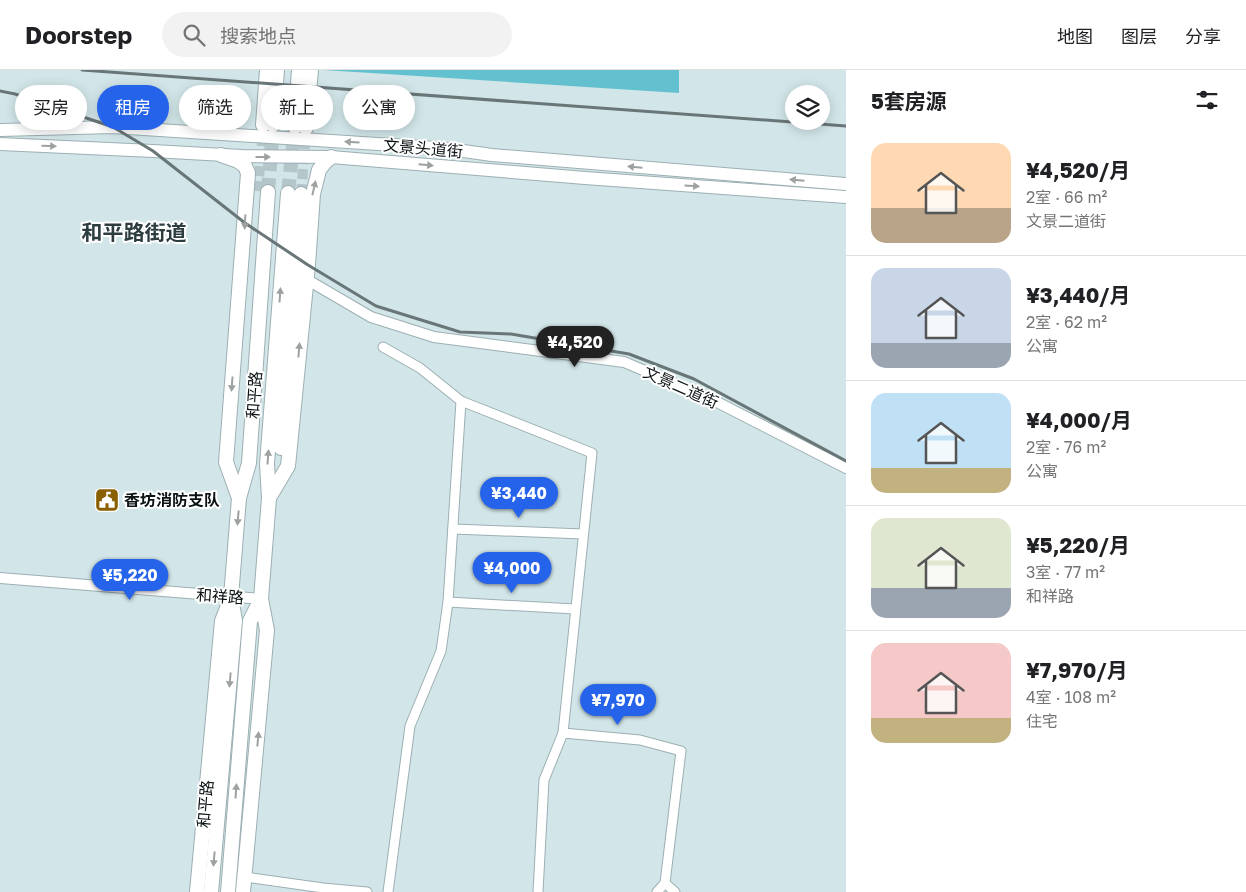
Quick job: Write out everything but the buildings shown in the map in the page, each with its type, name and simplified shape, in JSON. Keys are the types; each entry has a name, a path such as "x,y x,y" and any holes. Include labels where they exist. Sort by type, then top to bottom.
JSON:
{"main road":[{"path":"267,70 268,125 277,70"},
{"path":"299,70 300,128 311,70"},
{"name":"文景头道街","path":"0,130 113,127 255,136 449,149 492,155 846,184"},
{"name":"文景头道街","path":"0,144 221,155 331,157 594,179 846,197"},
{"path":"221,155 238,161 245,166 248,173 226,462 239,498"},
{"path":"269,498 288,466 313,194 319,170 331,157"},
{"name":"和平路","path":"211,892 235,621 231,597 240,463 263,191"},
{"path":"269,498 279,465 294,193"},
{"name":"和平路","path":"244,892 267,630 261,598 269,498"},
{"name":"和平路","path":"197,892 222,620 231,597"},
{"name":"和平路","path":"228,892 250,621 261,598"}],"street":[{"name":"文景二道街","path":"306,280 371,317 434,337 624,362 709,398 846,468"},
{"path":"383,347 420,368 461,401 592,454 562,733 544,780 538,892"},
{"path":"388,892 410,726 441,652 448,602 461,401"},
{"path":"453,529 583,534"},
{"name":"和祥路","path":"0,578 261,598"},
{"path":"448,602 575,609"},
{"path":"562,733 640,740 681,751 666,883 657,892"},
{"path":"245,877 323,890 367,892"},
{"path":"666,883 675,892"}],"shaded area":[{"path":"324,70 679,70 679,93"}],"tunnel":[{"path":"268,192 273,130"},
{"path":"288,193 295,130"},
{"path":"258,191 263,131"},
{"path":"301,194 306,132"}],"railway":[{"path":"82,70 846,126"},
{"path":"0,91 15,94 113,127 153,151 245,223 308,265 376,306 460,332 511,334 629,354 694,379 846,461"}],"place":[{"name":"香坊消防支队","path":"107,500"}],"district":[{"name":"和平路街道","path":"134,232"}]}
